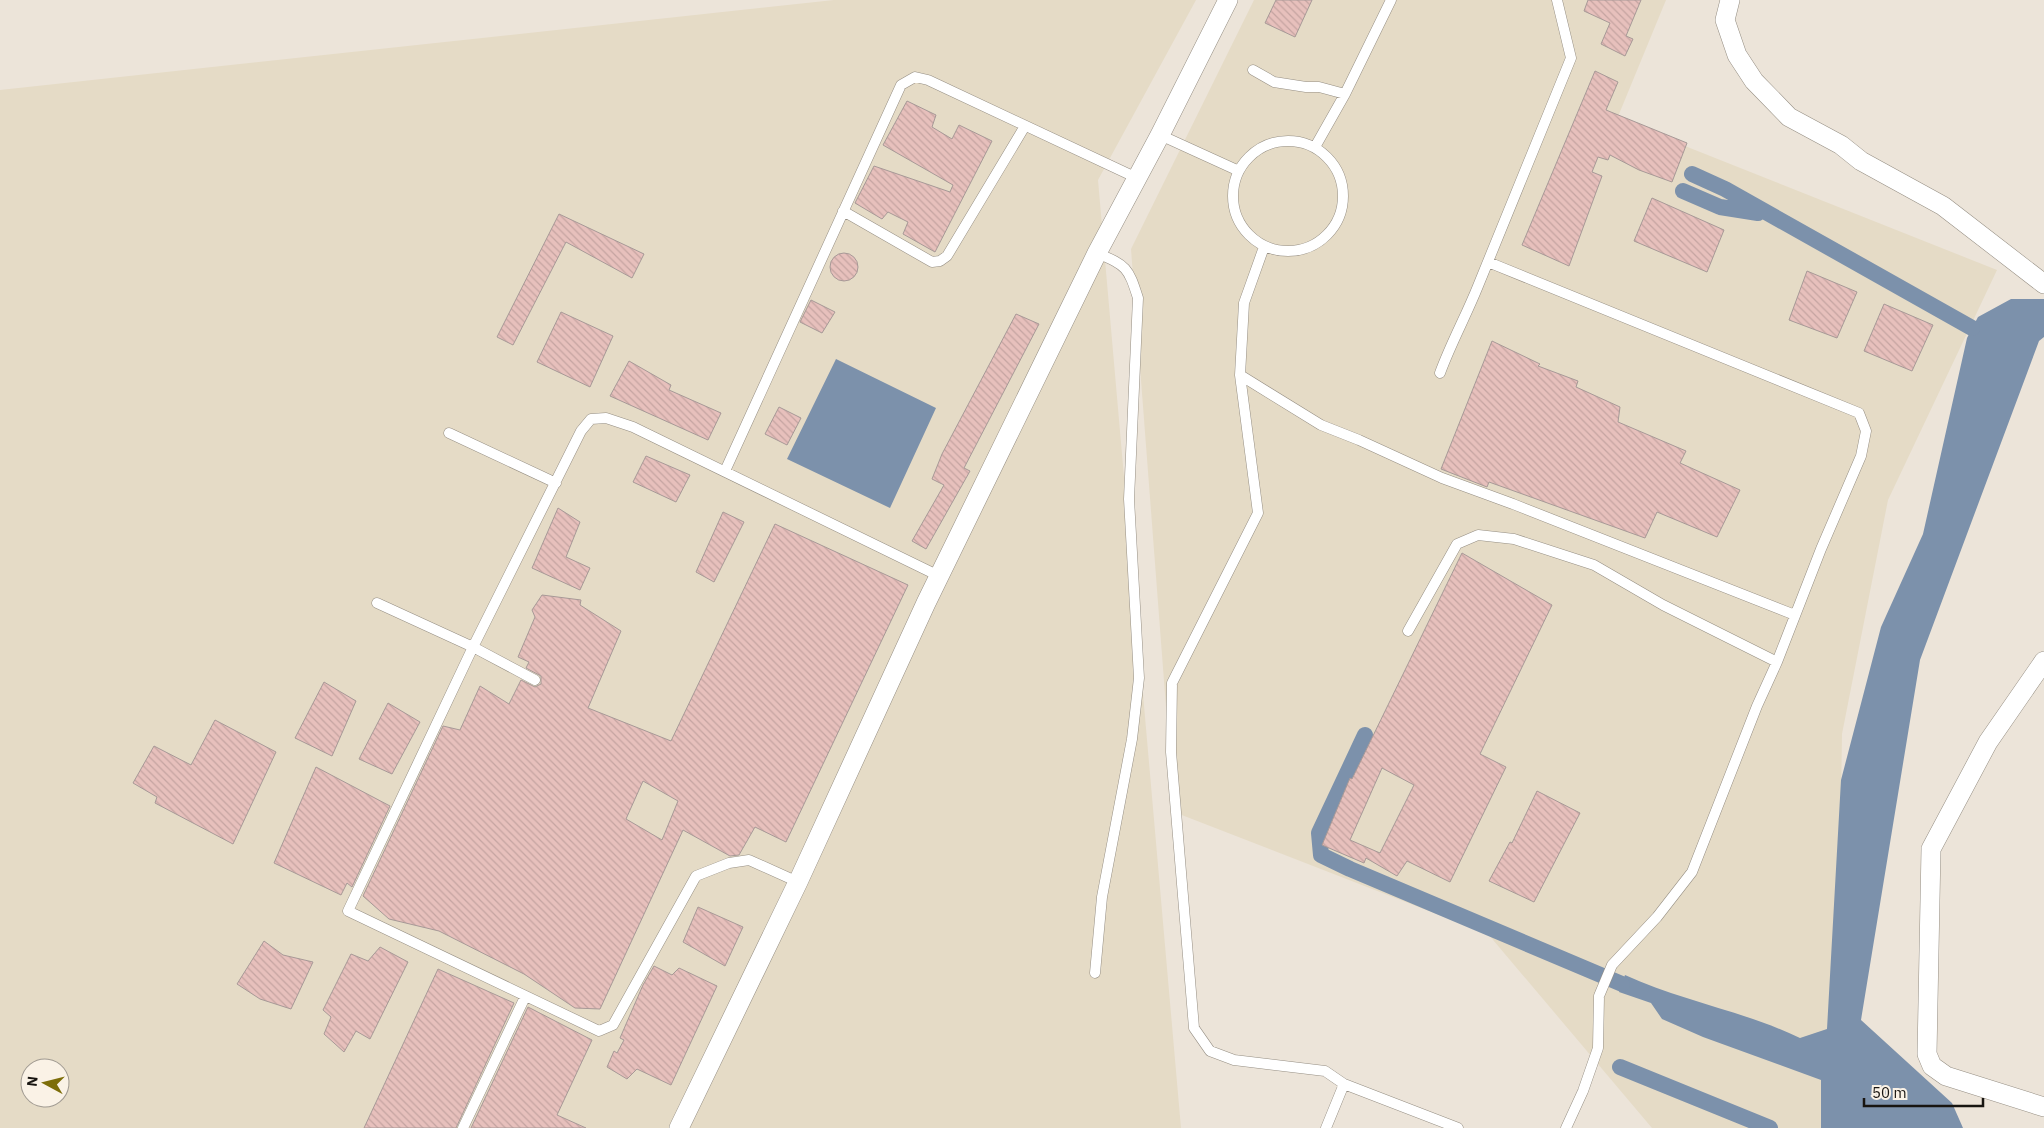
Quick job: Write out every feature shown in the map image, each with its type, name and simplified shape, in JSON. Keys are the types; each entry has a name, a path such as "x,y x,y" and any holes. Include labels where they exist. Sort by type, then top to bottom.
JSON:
{"street":[{"path":"679,1128 798,882 939,576 1097,253 1160,135 1228,0"},
{"path":"1730,0 1725,20 1737,56 1754,81 1789,117 1841,145 1861,161 1943,206 2044,284"},
{"path":"2044,661 1988,742 1931,849 1927,1054 1932,1066 1946,1076 2044,1107"}],"lane":[{"path":"1315,147 1345,94 1390,0"},
{"path":"1440,373 1450,345 1463,323 1571,58 1557,0"},
{"path":"1253,70 1274,82 1306,88 1319,87 1345,94"},
{"path":"724,472 901,85 915,77 928,80 1137,178"},
{"path":"843,211 932,262 940,261 947,256 1025,126"},
{"path":"1160,135 1239,171"},
{"path":"1283,140 1315,147 1329,159 1339,175 1343,194 1341,213 1332,230 1318,243 1301,250 1282,252 1264,246 1249,236 1238,220 1233,202 1234,183 1239,171 1252,154 1266,145 1283,140"},
{"path":"1264,246 1244,303 1240,375 1258,513 1172,683 1172,752 1194,1028 1210,1051 1234,1060 1325,1071 1344,1084 1458,1128"},
{"path":"1096,973 1102,897 1132,739 1139,678 1129,499 1138,298 1130,273 1117,262 1097,253"},
{"path":"1488,262 1859,413 1866,430 1861,456 1692,872 1657,917 1612,965 1599,996 1598,1048 1583,1091 1566,1128"},
{"path":"1240,375 1321,425 1360,440 1442,478 1795,615"},
{"path":"798,882 749,860 729,863 696,876 613,1025 599,1031 348,911 473,647 581,431 591,419 606,418 633,427 939,576"},
{"path":"449,433 556,483"},
{"path":"1408,631 1457,544 1478,535 1514,539 1594,565 1663,605 1777,662"},
{"path":"376,603 473,647 535,680"},
{"path":"464,1128 525,997"},
{"path":"1326,1128 1344,1084"}],"shaded area":[{"path":"834,0 1196,0 1098,180 1181,1128 0,1128 0,90"},
{"path":"1254,0 1666,0 1617,119 1997,270 1888,500 1842,734 1836,1128 1652,1128 1488,934 1174,812 1131,249"}],"water":[{"path":"2011,299 2044,299 2044,337 2039,341 1920,660 1861,1020 1952,1103 1963,1128 1821,1128 1821,1080 1703,1037 1662,1019 1651,1003 1619,992 1625,975 1668,992 1757,1020 1800,1038 1827,1029 1841,780 1881,627 1923,534 1967,338 1978,317"},
{"path":"836,359 936,408 890,508 787,459"}],"building":[{"path":"1276,0 1312,0 1295,37 1265,23"},
{"path":"1588,0 1641,0 1626,36 1633,39 1625,56 1601,44 1610,23 1584,11"},
{"path":"1595,71 1618,82 1606,110 1687,143 1672,182 1639,170 1610,155 1608,160 1598,157 1592,172 1602,176 1569,266 1522,245"},
{"path":"907,101 936,115 932,127 952,139 959,125 992,141 935,252 903,234 908,222 888,212 882,219 855,203 874,166 950,192 953,185 883,145"},
{"path":"1652,198 1724,230 1707,272 1634,241"},
{"path":"559,214 644,254 632,278 566,242 513,345 497,337"},
{"path":"844,253 854,257 858,267 854,277 844,281 834,277 830,267 834,257"},
{"path":"1807,271 1857,292 1837,338 1789,320"},
{"path":"811,300 835,312 822,333 800,322"},
{"path":"1884,304 1933,325 1912,371 1864,351"},
{"path":"561,312 613,336 590,387 537,362"},
{"path":"1016,314 1039,324 964,468 970,471 926,549 912,541 944,485 932,479 942,454"},
{"path":"1492,341 1540,364 1538,366 1578,381 1576,387 1620,407 1618,422 1686,451 1680,463 1740,490 1717,537 1657,512 1645,538 1489,482 1487,487 1441,469"},
{"path":"629,361 671,385 669,390 721,413 708,440 610,396"},
{"path":"779,407 801,418 787,445 765,434"},
{"path":"646,456 690,475 676,502 633,482"},
{"path":"558,508 580,522 566,557 590,568 580,590 532,568"},
{"path":"723,512 744,522 714,582 696,572"},
{"path":"775,524 908,585 786,842 755,827 739,855 730,856 683,830 600,1009 575,1008 524,974 439,931 389,919 363,896 443,726 460,730 480,686 509,704 521,680 535,687 541,684 541,676 526,668 529,662 518,657 535,617 532,610 542,595 581,600 580,605 621,631 588,708 671,741","holes":["643,781 678,801 662,840 626,819"]},
{"path":"1462,553 1552,605 1480,754 1506,767 1450,882 1407,861 1397,876 1366,858 1364,863 1322,845 1350,778 1352,779","holes":["1382,768 1414,785 1380,853 1350,840"]},
{"path":"324,682 356,701 332,756 295,738"},
{"path":"388,703 420,722 392,774 359,759"},
{"path":"215,720 276,752 233,844 155,803 157,797 133,783 154,746 191,765"},
{"path":"316,767 390,806 352,887 347,883 341,895 274,863"},
{"path":"1537,791 1580,813 1534,902 1489,881 1510,842 1512,843"},
{"path":"698,907 743,927 725,966 683,942"},
{"path":"264,941 283,955 313,962 291,1009 260,999 237,984"},
{"path":"380,947 408,962 370,1039 356,1031 344,1052 324,1034 331,1017 323,1010 351,954 368,961"},
{"path":"654,966 672,975 679,968 717,986 671,1085 637,1069 627,1079 607,1067 614,1051 617,1053 624,1040 620,1038 643,985"},
{"path":"438,969 514,1003 456,1128 364,1128"},
{"path":"528,1007 592,1040 557,1115 586,1128 471,1128"}],"waterway":[{"path":"1692,174 1725,189 1972,328"},
{"path":"1683,191 1720,207 1758,213"},
{"path":"1365,735 1319,833 1321,855 1622,984"},
{"path":"1620,1067 1770,1128"}]}
